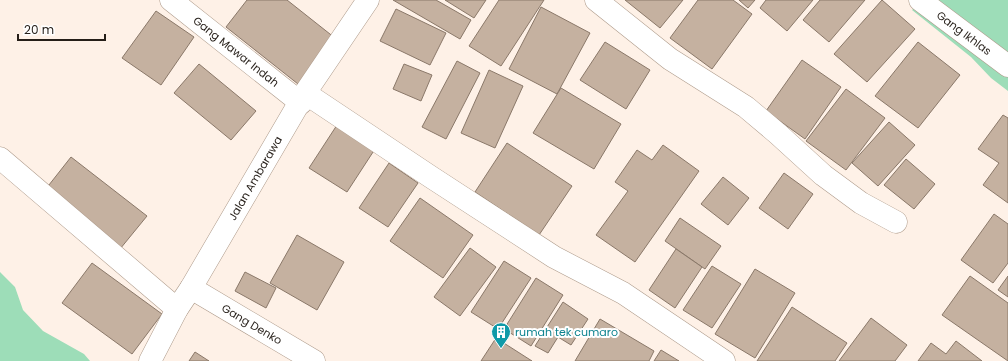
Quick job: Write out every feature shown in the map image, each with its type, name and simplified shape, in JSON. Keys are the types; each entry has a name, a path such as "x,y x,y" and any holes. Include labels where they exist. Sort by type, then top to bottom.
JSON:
{"street":[{"name":"Gang Mawar Indah","path":"171,0 303,98 431,177 554,257 622,293 724,361"},
{"name":"Jalan Ambarawa","path":"150,361 177,309 191,288 303,98 368,0"},
{"path":"596,0 670,59 746,107 823,175 861,203 896,222"},
{"name":"Gang Ikhlas","path":"920,0 1008,66"},
{"path":"0,158 177,309"},
{"name":"Gang Denko","path":"191,288 314,361"}],"green space":[{"path":"927,0 1008,0 1008,91 991,78 971,57 912,10 921,2"},
{"path":"0,272 15,287 23,310 43,331 84,354 90,361 0,361"}],"building":[{"path":"247,0 287,0 335,38 298,84 226,27"},
{"path":"393,0 436,0 471,20 460,39"},
{"path":"445,0 486,0 474,18"},
{"path":"499,0 544,0 501,66 469,46"},
{"path":"625,0 683,0 660,28"},
{"path":"698,0 733,0 752,14 712,69 670,38"},
{"path":"739,0 755,0 748,8"},
{"path":"766,0 813,0 787,31 760,8"},
{"path":"820,0 865,0 829,42 803,20"},
{"path":"882,0 915,29 867,82 834,54"},
{"path":"541,7 590,33 557,94 509,69"},
{"path":"396,9 446,33 430,65 380,41"},
{"path":"156,11 194,37 161,85 122,58"},
{"path":"605,42 650,70 626,109 580,80"},
{"path":"918,42 960,75 918,128 875,96"},
{"path":"802,60 841,87 805,139 766,111"},
{"path":"457,61 480,73 446,139 422,127"},
{"path":"199,64 256,111 231,140 174,93"},
{"path":"404,64 432,75 421,101 393,89"},
{"path":"489,70 523,86 495,148 461,133"},
{"path":"561,88 621,124 594,169 533,133"},
{"path":"846,89 885,118 846,170 806,141"},
{"path":"1003,115 1008,118 1008,203 983,185 999,163 978,149"},
{"path":"889,122 915,145 878,186 852,163"},
{"path":"337,125 375,149 347,192 309,168"},
{"path":"507,143 572,186 539,235 475,192"},
{"path":"663,145 699,171 635,262 596,235 628,191 615,182 637,150 652,160"},
{"path":"71,157 147,216 120,249 45,190"},
{"path":"906,159 935,184 914,209 884,185"},
{"path":"389,163 418,183 388,227 359,208"},
{"path":"784,173 813,194 788,229 759,208"},
{"path":"723,177 749,198 728,225 701,204"},
{"path":"420,198 473,235 443,278 390,241"},
{"path":"994,214 1008,224 1008,263 993,283 961,260"},
{"path":"680,218 721,246 705,269 665,241"},
{"path":"297,235 344,262 317,310 270,283"},
{"path":"470,248 496,267 460,316 434,297"},
{"path":"676,249 702,267 675,308 649,290"},
{"path":"504,261 531,278 498,329 471,312"},
{"path":"92,263 162,314 132,354 62,303"},
{"path":"712,266 741,284 712,328 683,310"},
{"path":"755,269 795,293 755,358 715,334"},
{"path":"245,272 276,288 266,308 235,291"},
{"path":"970,276 1008,303 1008,361 942,315"},
{"path":"1008,276 1008,297 998,290"},
{"path":"536,278 563,295 531,346 504,329"},
{"path":"563,302 588,319 571,345 558,337 548,353 535,346"},
{"path":"792,307 847,343 835,361 757,361"},
{"path":"871,318 907,345 895,361 839,361"},
{"path":"600,319 654,351 649,361 575,361"},
{"name":"rumah tek cumaro","path":"496,338 532,361 481,361"},
{"path":"956,341 982,361 918,361 931,343 946,354"},
{"path":"661,350 679,361 654,361"},
{"path":"195,352 209,361 189,361"}],"place":[{"name":"rumah tek cumaro","path":"501,349"}]}
